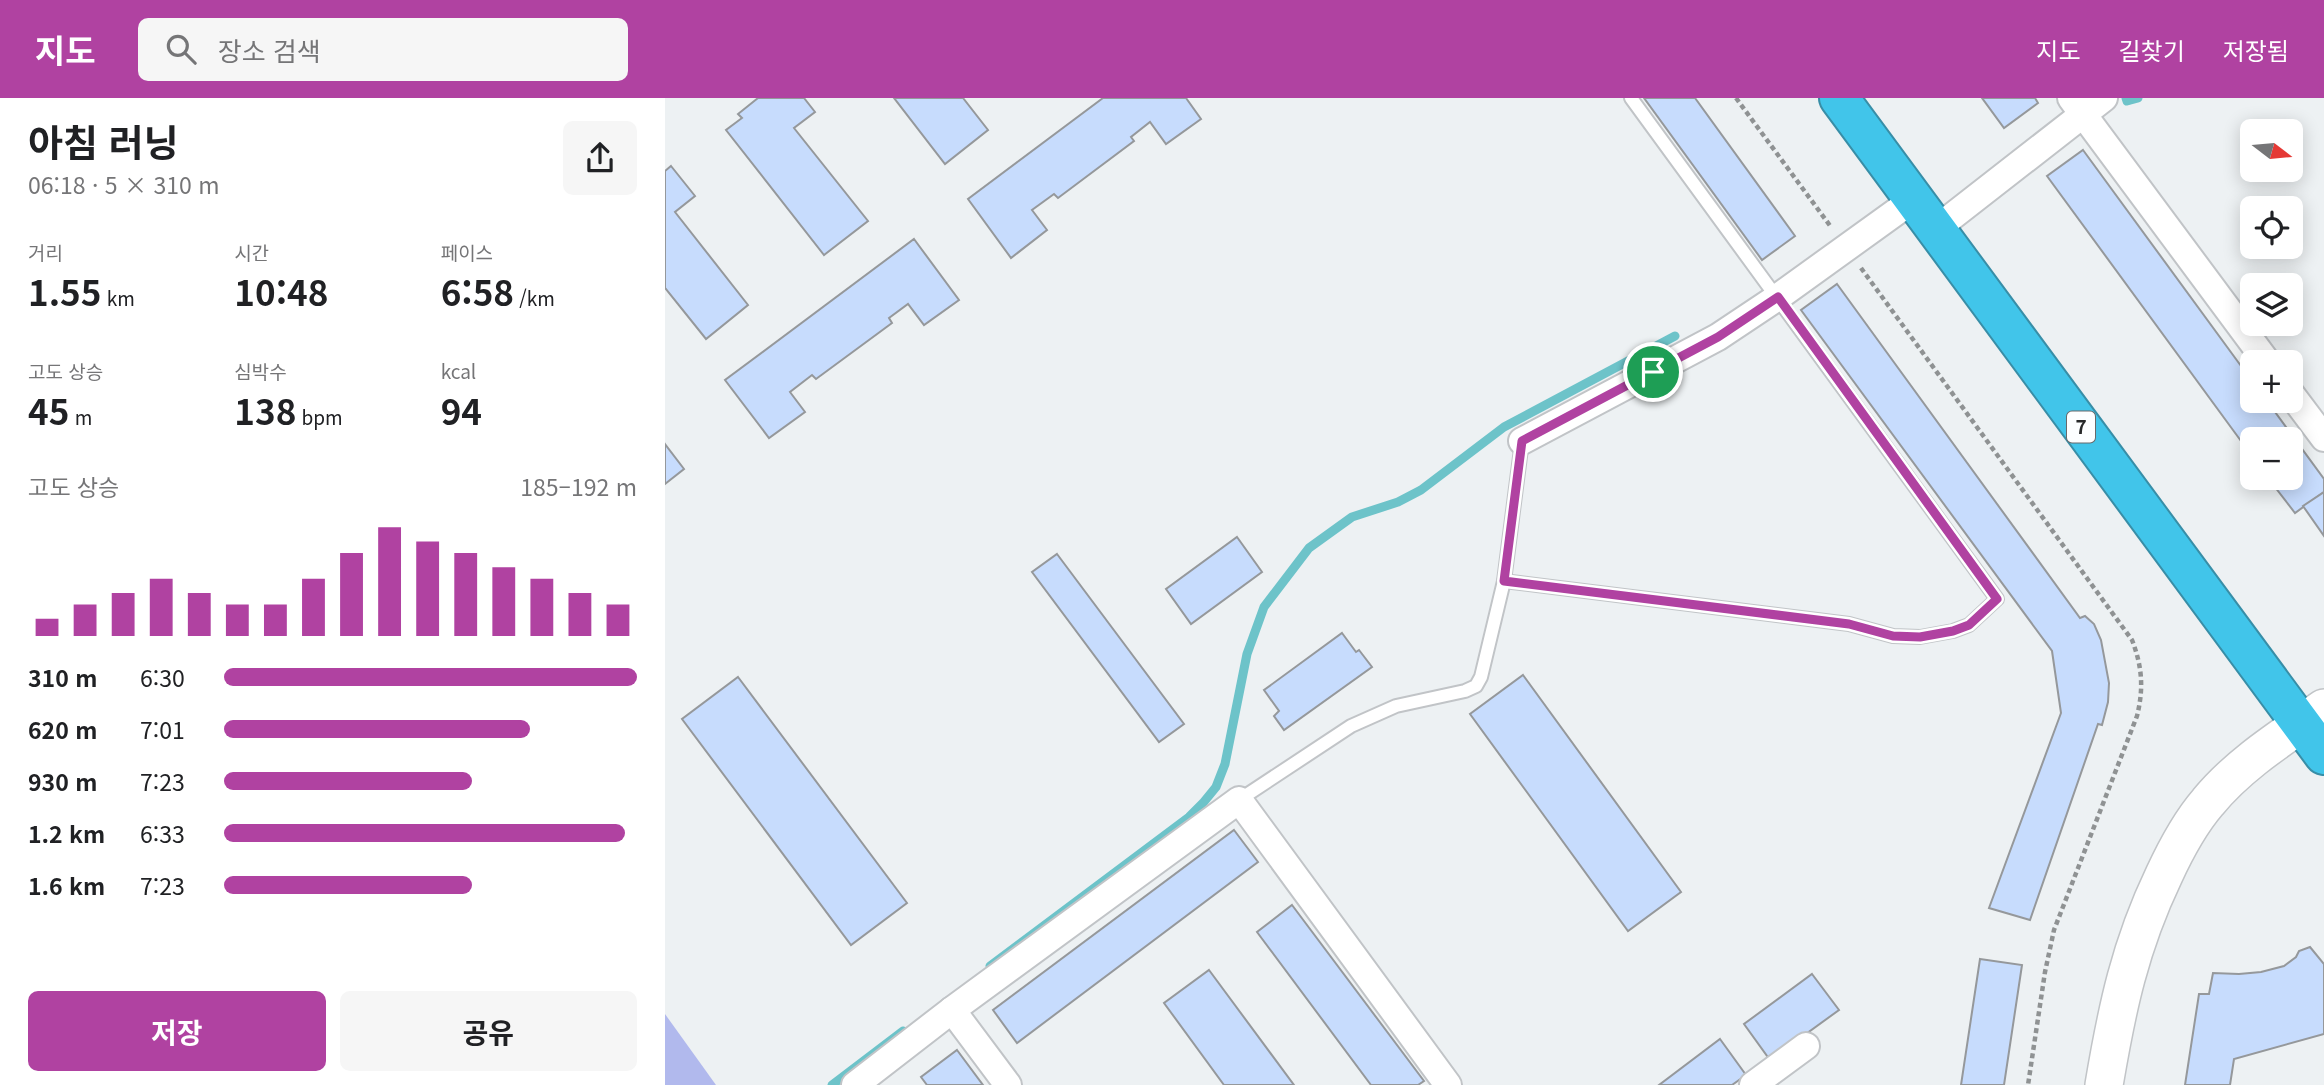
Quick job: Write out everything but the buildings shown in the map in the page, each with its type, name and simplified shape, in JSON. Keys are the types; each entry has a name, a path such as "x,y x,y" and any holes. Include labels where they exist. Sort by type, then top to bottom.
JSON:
{"highway":[{"name":"7","path":"1839,98 1925,214 2312,716 2324,755"}],"street":[{"path":"1522,441 1718,337 1778,297 1925,214 2077,106 2105,98"},
{"path":"2077,106 2258,350"},
{"path":"2303,410 2324,438"},
{"path":"2104,1085 2125,973 2137,937 2175,850 2191,824 2229,779 2312,716"},
{"path":"855,1085 952,1010 1239,800 1448,1085"},
{"path":"952,1010 1008,1085"},
{"path":"1753,1085 1806,1046"}],"lane":[{"path":"1504,581 1849,624 1893,636 1920,637 1969,625 1997,599 1631,98"},
{"path":"1239,800 1350,726 1396,706 1465,691 1476,686 1481,677 1504,581 1522,441"}],"shaded area":[{"path":"665,1014 716,1085 665,1085"}],"waterway":[{"path":"2126,98 2127,101 2138,98"},
{"path":"990,966 1189,817 1216,787 1225,764 1247,654 1264,607 1309,548 1352,517 1398,502 1421,490 1504,427 1675,336"},
{"path":"832,1085 903,1031"}],"route":[{"path":"1778,297 1997,599 1969,625 1920,637 1893,636 1849,624 1504,581 1522,441 1653,372 1718,337 1778,297"}]}
